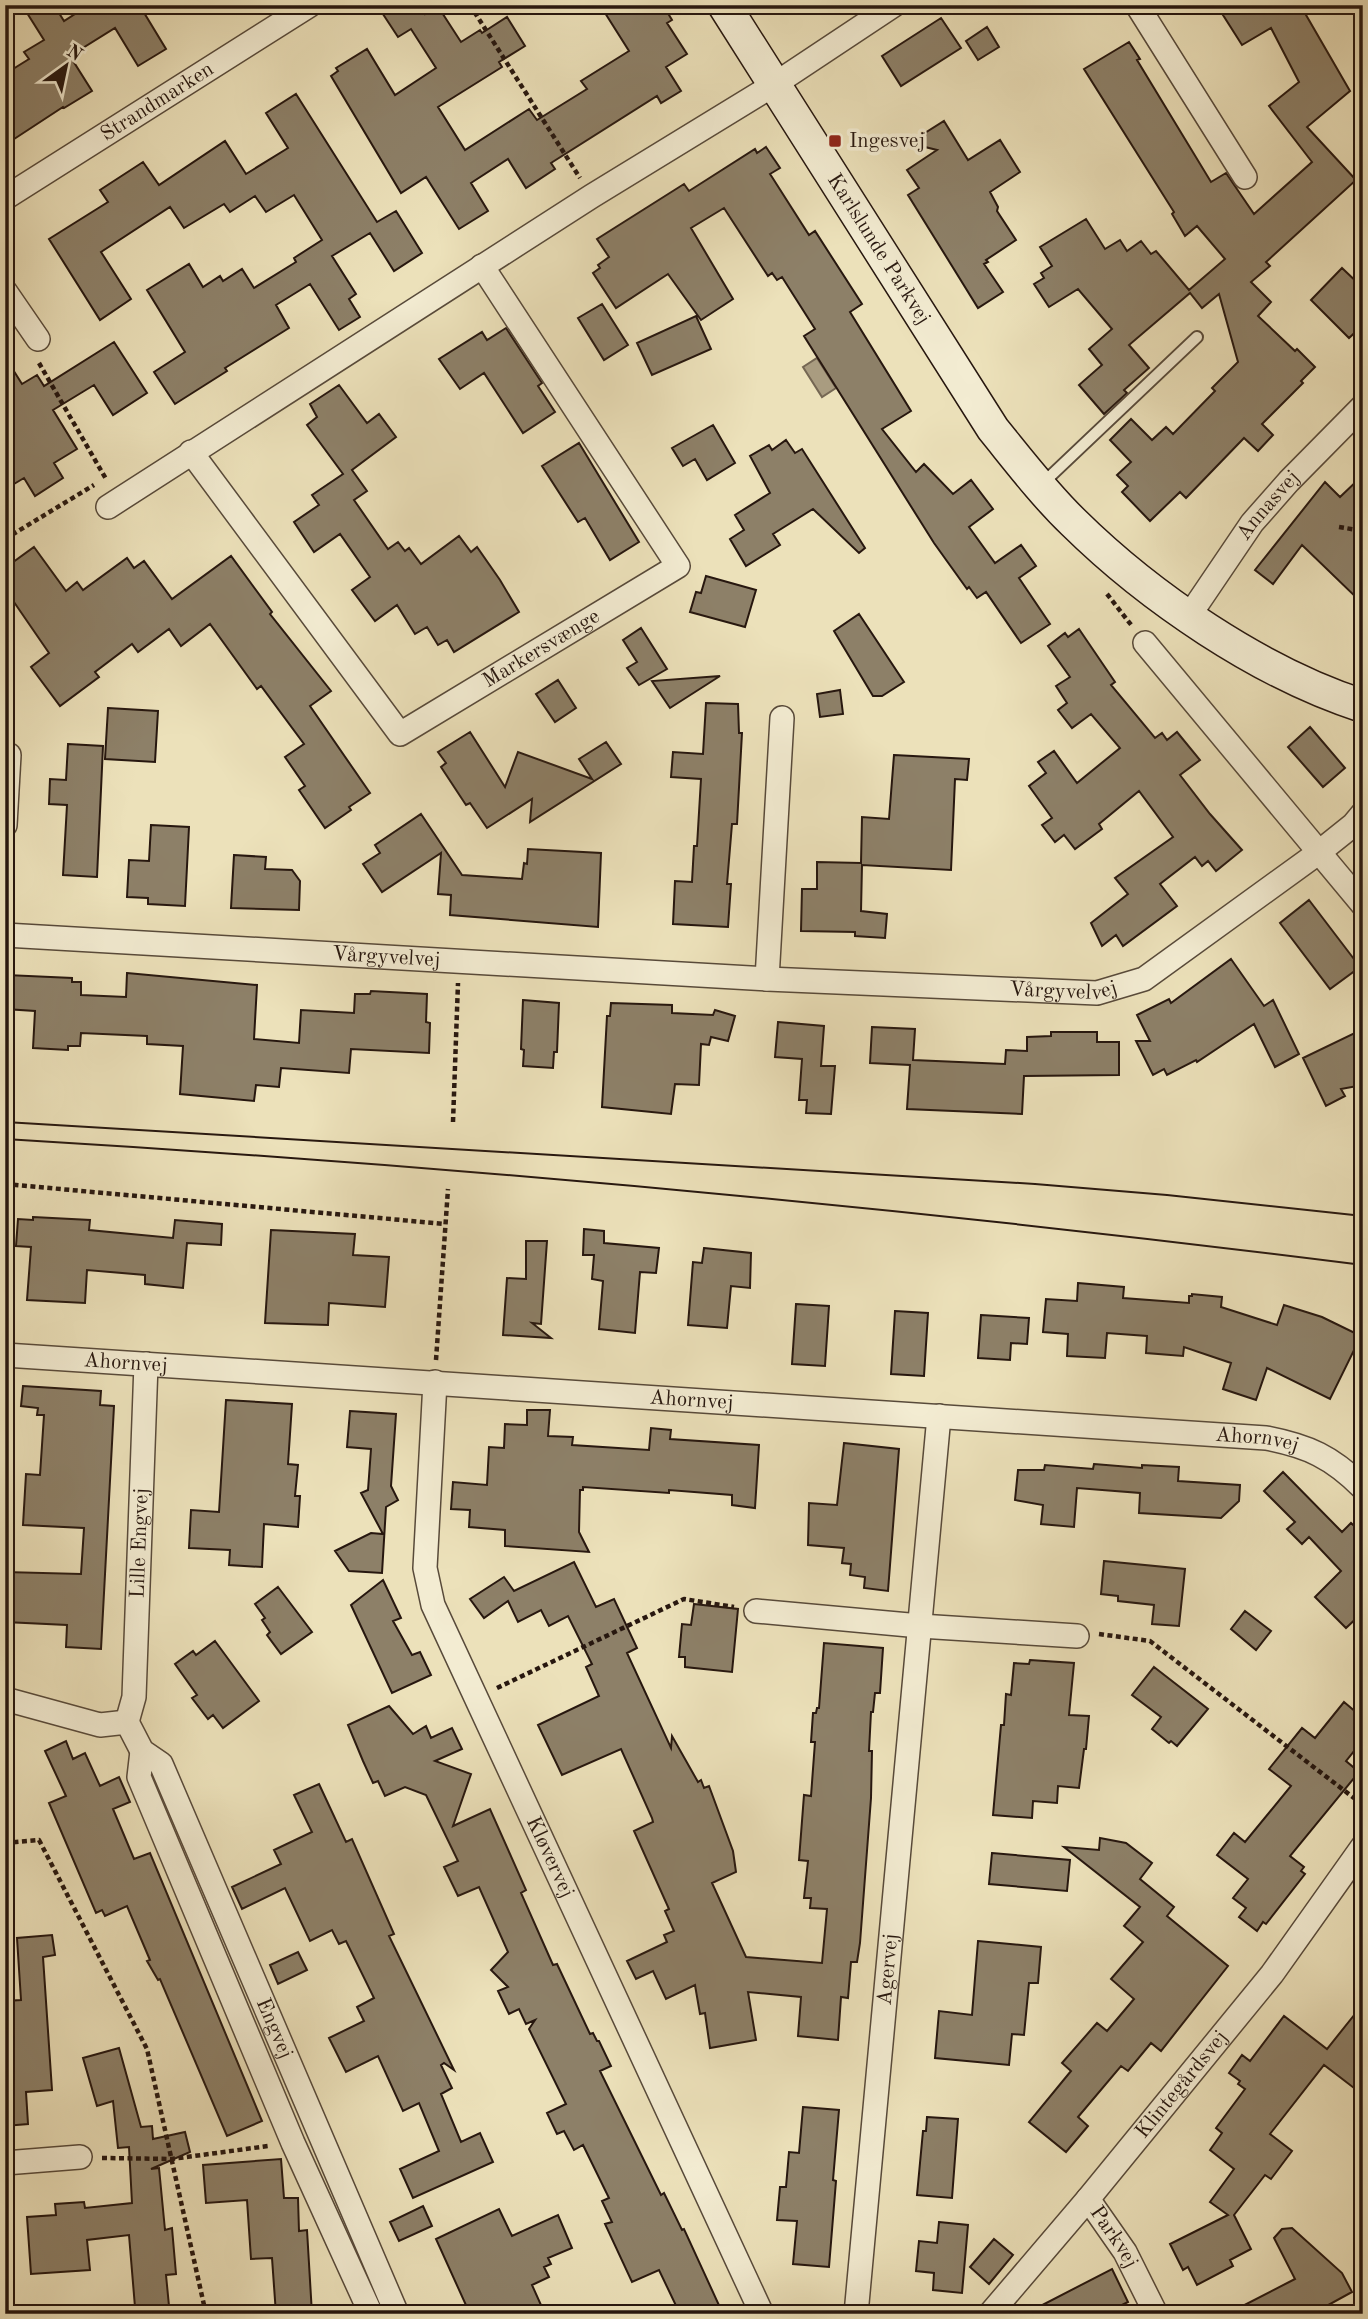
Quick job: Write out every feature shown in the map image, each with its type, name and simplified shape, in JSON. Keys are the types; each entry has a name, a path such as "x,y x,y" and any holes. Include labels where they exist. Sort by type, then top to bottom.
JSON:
{"street":[{"name":"Strandmarken","path":"5,198 310,5"},
{"name":"Karlslunde Parkvej","path":"724,5 993,429 1040,486 1073,522 1132,575 1189,616 1255,659 1336,698 1363,706"},
{"path":"108,507 592,196 775,84 894,5"},
{"path":"1137,5 1245,177"},
{"name":"Markersvænge","path":"191,452 400,734 678,566 482,266"},
{"path":"5,291 38,339"},
{"name":"Annasvej","path":"1189,616 1252,523 1363,406"},
{"path":"1145,643 1363,905"},
{"path":"767,979 782,718"},
{"path":"5,825 9,755"},
{"name":"Vårgyvelvej","path":"5,935 767,979 1097,993 1144,979 1318,853 1353,825 1363,813"},
{"name":"Ahornvej","path":"5,1355 1266,1438 1298,1444 1324,1457 1363,1488"},
{"name":"Lille Engvej","path":"127,1722 134,1697 146,1364"},
{"name":"Kløvervej","path":"435,1382 425,1569 433,1605 762,2314"},
{"name":"Agervej","path":"856,2314 939,1416"},
{"path":"756,1611 920,1626 1077,1636"},
{"path":"5,1699 100,1725 127,1722"},
{"name":"Engvej","path":"127,1722 142,1751 161,1764 397,2314"},
{"name":"Engvej","path":"142,1751 139,1777 293,2143 371,2314"},
{"name":"Klintegårdsvej","path":"990,2314 1272,1975 1363,1846"},
{"path":"5,2163 80,2157"},
{"name":"Parkvej","path":"1088,2199 1125,2252 1156,2314"}],"lane":[{"path":"1040,486 1197,337"}],"path":[{"path":"470,5 592,196"},
{"path":"38,339 36,357 106,478 108,507"},
{"path":"5,539 106,478"},
{"path":"1339,527 1363,531"},
{"path":"453,1122 459,961"},
{"path":"5,1184 445,1224"},
{"path":"435,1382 448,1189"},
{"path":"477,1697 684,1599 756,1611"},
{"path":"1077,1636 1096,1634 1150,1641 1363,1805"},
{"path":"5,1843 38,1840 147,2049 206,2314"},
{"path":"80,2157 172,2159 293,2143"}],"shaded area":[{"path":"817,358 836,388 822,397 803,367"}],"building":[{"path":"22,5 54,5 64,21 89,5 152,5 143,11 166,49 138,66 115,28 70,56 92,91 5,145 5,74 29,59 24,52 44,40"},
{"path":"377,5 419,5 425,14 437,5 461,42 480,30 482,33 507,17 525,46 499,62 502,67 438,107 465,150 529,109 537,120 587,89 581,81 629,51 600,5 663,5 672,20 667,23 687,54 666,67 681,91 661,103 657,96 551,163 555,169 526,188 508,159 471,183 488,211 459,229 426,177 401,193 331,76 338,71 336,68 367,49 395,95 436,68 411,29 398,37"},
{"path":"1239,5 1307,5 1302,8 1350,91 1307,127 1356,180 1266,262 1270,266 1251,282 1271,302 1258,316 1315,367 1301,381 1303,383 1262,424 1273,435 1258,451 1244,438 1186,498 1180,492 1150,521 1122,492 1128,486 1117,475 1131,462 1110,440 1131,419 1152,440 1166,427 1173,434 1215,391 1212,388 1238,362 1219,294 1202,308 1190,293 1129,345 1149,368 1124,390 1127,393 1104,414 1079,385 1102,365 1089,349 1112,329 1078,289 1049,307 1034,284 1044,278 1041,273 1052,266 1040,247 1086,219 1105,249 1120,240 1127,251 1141,241 1151,254 1156,251 1189,290 1225,259 1197,226 1185,236 1172,214 1174,212 1084,69 1129,42 1140,59 1137,60 1211,182 1226,173 1254,214 1312,162 1269,106 1299,82 1271,28 1242,45 1223,15"},
{"path":"941,18 961,48 901,86 882,56"},
{"path":"987,27 999,47 978,60 966,41"},
{"path":"296,94 377,222 396,211 422,253 394,271 370,233 332,256 356,294 349,299 360,317 339,330 310,284 276,305 289,328 225,368 227,371 175,404 154,372 185,352 147,290 189,264 203,287 220,276 223,281 242,269 254,288 296,262 294,258 322,240 294,195 266,212 255,196 230,212 224,204 184,228 170,207 101,252 131,299 100,320 49,239 108,202 100,190 143,162 159,185 225,141 246,174 288,148 266,113"},
{"path":"944,121 968,160 1000,140 1020,172 990,192 998,207 997,211 1016,240 986,260 988,262 984,264 1003,292 978,308 908,195 919,188 907,170 937,150 909,143"},
{"path":"766,147 780,168 770,174 809,235 815,231 862,304 850,312 911,411 882,429 916,472 924,464 953,494 971,480 993,509 969,527 995,563 1021,545 1036,566 1019,578 1050,624 1021,643 986,592 977,598 969,587 967,589 934,543 804,336 815,329 782,277 777,280 772,273 768,276 724,208 691,228 733,299 701,320 668,274 616,308 593,273 600,268 598,265 609,257 597,239 684,184 689,191 755,149 757,153"},
{"path":"1342,268 1363,288 1363,325 1349,338 1311,300"},
{"path":"602,304 628,345 604,360 578,318"},
{"path":"696,316 711,349 652,375 637,343"},
{"path":"506,328 542,383 538,386 555,412 523,433 484,373 460,389 439,359 482,332 487,340"},
{"path":"114,342 147,393 113,415 94,385 53,410 77,449 54,463 63,478 35,496 24,478 14,484 5,469 5,357 22,384 37,375 44,386"},
{"path":"339,385 367,423 379,414 396,437 352,470 367,491 354,500 388,549 398,542 405,551 409,548 421,564 459,536 471,552 477,547 519,612 454,652 447,640 438,645 427,627 415,634 397,605 375,621 352,590 370,577 340,534 314,552 294,522 319,505 312,495 343,474 307,425 317,417 310,404"},
{"path":"713,425 735,463 707,480 695,459 683,466 672,448"},
{"path":"786,440 795,453 802,449 865,548 859,553 813,509 773,534 780,545 746,566 730,539 744,530 735,515 770,493 750,456 769,445 772,450"},
{"path":"579,443 639,542 610,560 585,518 578,522 542,466"},
{"path":"1363,475 1363,604 1302,545 1273,584 1255,570 1325,482 1340,497"},
{"path":"34,547 66,591 77,582 83,590 127,558 134,568 144,561 172,599 231,556 272,612 270,614 331,691 310,706 370,793 325,828 299,790 305,786 285,757 304,744 261,686 257,689 210,624 181,646 169,629 138,652 132,644 95,672 99,677 60,706 31,667 49,653 5,589 5,568"},
{"path":"706,576 756,590 745,627 690,612 696,592 701,593"},
{"path":"859,614 904,682 882,696 873,696 834,631"},
{"path":"641,628 667,669 639,685 627,668 637,662 623,640"},
{"path":"1079,629 1115,682 1111,685 1155,738 1162,733 1167,740 1177,732 1200,760 1180,775 1242,850 1216,871 1208,861 1202,866 1195,857 1160,884 1177,906 1123,946 1116,935 1102,946 1091,923 1128,894 1115,878 1173,837 1139,791 1099,824 1102,829 1075,849 1064,835 1055,842 1042,825 1052,818 1029,786 1046,773 1038,762 1054,751 1077,783 1120,748 1091,714 1072,728 1058,710 1067,703 1056,686 1070,677 1048,646 1065,633 1068,637"},
{"path":"720,676 670,708 652,681"},
{"path":"558,680 576,708 555,722 536,694"},
{"path":"840,690 843,714 820,717 817,694"},
{"path":"706,703 738,704 739,733 742,733 737,824 732,824 727,884 731,884 728,927 673,924 675,881 692,882 701,779 671,777 673,752 703,754"},
{"path":"108,708 158,711 155,762 105,759"},
{"path":"1310,727 1345,768 1323,787 1288,747"},
{"path":"470,732 505,787 518,752 592,779 579,759 606,742 621,764 530,822 532,799 487,828 470,803 466,805 441,767 446,763 438,752"},
{"path":"68,744 103,746 97,877 63,875 67,805 49,804 50,779 66,780"},
{"path":"894,755 969,759 967,780 955,779 951,870 862,865 861,911 887,914 885,938 855,936 855,932 801,931 802,889 817,889 817,862 861,863 862,817 889,819"},
{"path":"421,814 462,875 522,879 528,849 601,853 598,927 450,915 451,895 438,894 441,853 382,892 363,864 380,853 375,845"},
{"path":"151,825 189,827 185,906 148,904 148,898 127,897 129,860 149,861"},
{"path":"234,855 266,857 265,869 292,870 300,881 299,910 231,908"},
{"path":"1309,900 1360,967 1330,989 1280,923"},
{"path":"1231,959 1264,1006 1273,1000 1299,1054 1275,1067 1254,1024 1197,1062 1196,1060 1167,1075 1164,1069 1153,1075 1136,1041 1150,1041 1137,1015 1169,999 1171,1003"},
{"path":"127,973 257,985 254,1039 299,1043 301,1010 354,1013 355,994 370,994 371,991 427,994 429,1053 351,1049 349,1073 281,1068 279,1087 256,1085 254,1101 180,1094 183,1046 147,1044 147,1036 81,1033 80,1046 68,1046 68,1050 33,1048 35,1011 5,1009 7,975 72,978 72,982 81,982 81,995 126,997"},
{"path":"523,1000 559,1003 557,1052 554,1052 553,1068 523,1066"},
{"path":"611,1003 672,1005 672,1013 713,1015 715,1010 735,1016 728,1041 711,1037 709,1045 701,1044 699,1085 675,1084 671,1114 602,1107 607,1016 610,1016"},
{"path":"778,1022 824,1026 821,1066 835,1066 831,1114 806,1113 807,1100 799,1100 802,1059 775,1057"},
{"path":"872,1027 915,1029 913,1060 1005,1064 1006,1050 1027,1051 1027,1037 1051,1036 1051,1032 1097,1032 1097,1042 1119,1042 1119,1075 1024,1076 1022,1114 907,1109 910,1065 870,1063"},
{"path":"1363,1029 1363,1085 1341,1089 1345,1096 1326,1106 1303,1058"},
{"path":"33,1217 90,1220 89,1230 173,1238 175,1220 222,1224 221,1245 187,1243 183,1288 145,1284 145,1275 87,1270 85,1303 27,1300 31,1247 16,1246 18,1219 33,1220"},
{"path":"584,1229 604,1231 604,1243 659,1248 656,1273 640,1272 635,1333 599,1329 603,1281 592,1279 594,1255 583,1255"},
{"path":"271,1230 355,1234 353,1255 389,1257 385,1307 329,1303 328,1325 265,1323"},
{"path":"526,1241 547,1241 541,1324 532,1323 551,1338 503,1335 507,1278 526,1279"},
{"path":"704,1248 751,1253 750,1288 731,1286 727,1328 688,1325 693,1262 702,1263"},
{"path":"1078,1283 1124,1287 1123,1298 1189,1303 1189,1296 1192,1294 1222,1297 1221,1307 1277,1325 1284,1305 1322,1317 1361,1336 1330,1399 1267,1368 1256,1400 1223,1389 1231,1363 1184,1347 1183,1356 1146,1353 1147,1336 1107,1333 1105,1358 1067,1356 1068,1334 1043,1332 1046,1299 1077,1301"},
{"path":"796,1304 829,1306 825,1366 792,1364"},
{"path":"895,1311 928,1313 924,1376 891,1374"},
{"path":"981,1315 1029,1318 1027,1344 1011,1343 1010,1360 978,1358"},
{"path":"23,1386 101,1391 100,1405 114,1406 101,1649 66,1647 67,1625 5,1622 5,1572 81,1574 84,1528 23,1525 26,1474 40,1475 44,1415 37,1415 38,1408 21,1406"},
{"path":"226,1400 292,1404 288,1464 298,1465 295,1496 300,1496 298,1527 264,1524 262,1567 229,1565 230,1550 189,1548 191,1510 219,1512"},
{"path":"527,1410 550,1410 548,1436 573,1437 572,1445 649,1450 651,1428 671,1430 670,1439 759,1445 755,1508 732,1505 732,1495 583,1487 583,1490 580,1490 579,1532 589,1552 505,1546 505,1530 469,1527 470,1510 451,1509 453,1482 487,1485 489,1447 504,1448 505,1424 527,1425"},
{"path":"350,1411 396,1414 391,1486 398,1500 386,1507 382,1573 349,1571 335,1551 371,1533 383,1534 361,1493 368,1490 371,1449 347,1447"},
{"path":"844,1443 899,1449 888,1591 864,1588 865,1577 850,1575 851,1564 842,1563 844,1548 808,1545 809,1503 837,1505"},
{"path":"1094,1464 1142,1468 1142,1465 1179,1467 1178,1481 1240,1485 1239,1501 1221,1518 1139,1513 1140,1493 1077,1488 1074,1527 1041,1524 1043,1505 1015,1500 1018,1470 1044,1470 1045,1465 1093,1469"},
{"path":"1283,1472 1342,1532 1351,1523 1363,1534 1363,1612 1346,1628 1315,1597 1341,1571 1309,1537 1302,1544 1287,1529 1295,1522 1264,1491"},
{"path":"1104,1561 1185,1569 1179,1626 1152,1624 1154,1605 1118,1601 1118,1596 1101,1594"},
{"path":"574,1562 596,1607 614,1599 637,1648 627,1653 671,1748 672,1736 698,1782 701,1780 704,1788 709,1786 733,1851 736,1872 712,1883 746,1957 822,1963 827,1909 810,1908 811,1898 804,1898 808,1861 799,1860 804,1795 811,1796 815,1742 811,1742 813,1713 819,1708 824,1643 883,1648 880,1693 875,1693 871,1712 871,1798 860,1943 857,1962 851,1962 848,1998 841,1997 838,2040 798,2036 801,1997 748,1992 756,2040 710,2048 705,2013 700,2014 695,1985 666,1999 653,1971 636,1979 627,1961 667,1942 664,1935 674,1931 665,1911 669,1909 634,1831 653,1822 652,1818 621,1749 562,1775 538,1725 599,1696 586,1667 592,1664 568,1616 549,1626 541,1610 518,1622 508,1601 484,1618 470,1599 504,1577 514,1591"},
{"path":"383,1580 401,1618 393,1621 412,1655 420,1652 431,1675 392,1693 351,1605"},
{"path":"278,1587 312,1632 281,1654 267,1635 270,1632 262,1620 265,1618 255,1604"},
{"path":"694,1604 738,1609 732,1672 685,1667 685,1657 679,1657 682,1624 691,1625"},
{"path":"1245,1611 1271,1631 1256,1650 1231,1629"},
{"path":"215,1641 259,1701 223,1728 213,1715 208,1719 192,1698 197,1695 175,1664 193,1651 196,1655"},
{"path":"1030,1660 1074,1663 1069,1715 1089,1716 1079,1788 1058,1786 1057,1803 1033,1801 1032,1818 993,1815 1006,1694 1011,1695 1014,1663 1029,1664"},
{"path":"1154,1667 1208,1709 1177,1746 1152,1729 1161,1717 1132,1695"},
{"path":"1344,1702 1363,1718 1363,1740 1346,1761 1359,1772 1290,1856 1304,1867 1301,1871 1305,1874 1266,1924 1263,1922 1257,1931 1239,1917 1246,1908 1233,1898 1248,1879 1217,1855 1234,1833 1245,1842 1291,1786 1269,1769 1302,1728 1315,1738"},
{"path":"389,1706 413,1734 426,1726 431,1738 452,1728 462,1749 435,1761 471,1774 453,1826 490,1809 526,1890 521,1893 553,1965 557,1964 590,2034 593,2033 599,2041 611,2066 600,2071 661,2195 664,2193 682,2230 684,2229 723,2314 680,2314 659,2270 632,2282 605,2224 612,2222 602,2201 609,2198 583,2145 574,2150 564,2131 557,2134 547,2113 566,2104 529,2029 535,2020 526,2024 519,2009 509,2014 498,1991 508,1987 491,1970 508,1952 479,1887 458,1896 444,1867 458,1861 426,1795 405,1787 385,1796 378,1781 373,1783 363,1761 348,1725"},
{"path":"66,1741 73,1759 85,1753 100,1786 119,1777 130,1802 113,1809 134,1859 150,1853 262,2121 227,2136 160,1979 158,1980 147,1961 150,1960 127,1906 105,1916 102,1910 96,1913 49,1803 66,1796 45,1751"},
{"path":"319,1784 346,1842 352,1839 394,1934 389,1936 454,2070 444,2063 441,2065 452,2088 441,2094 461,2142 480,2133 493,2162 413,2198 400,2169 439,2151 419,2103 403,2111 378,2056 346,2072 329,2038 364,2021 357,2007 374,1998 346,1941 339,1944 332,1930 310,1941 285,1888 242,1909 232,1887 281,1864 274,1850 312,1832 294,1795"},
{"path":"1100,1838 1126,1843 1152,1863 1140,1879 1174,1907 1167,1916 1228,1966 1161,2051 1151,2043 1128,2071 1121,2066 1078,2117 1088,2126 1066,2152 1029,2122 1071,2071 1062,2063 1097,2023 1107,2031 1134,1999 1111,1979 1143,1942 1124,1926 1140,1907 1064,1847 1099,1850"},
{"path":"992,1853 1070,1860 1067,1891 989,1884"},
{"path":"52,1935 55,1955 43,1957 52,2090 26,2092 28,2124 5,2126 5,2001 21,2000 17,1938"},
{"path":"978,1941 1041,1947 1038,1983 1029,1983 1024,2035 1012,2034 1009,2065 935,2058 939,2011 972,2015"},
{"path":"298,1952 307,1970 278,1984 270,1965"},
{"path":"1363,2004 1363,2078 1354,2088 1324,2065 1270,2134 1292,2151 1271,2179 1265,2175 1234,2215 1251,2249 1230,2260 1233,2266 1197,2285 1188,2267 1183,2270 1170,2244 1228,2215 1210,2202 1234,2169 1210,2150 1222,2133 1216,2128 1245,2089 1238,2084 1240,2081 1229,2073 1242,2055 1250,2061 1284,2016 1327,2049"},
{"path":"119,2048 141,2127 152,2126 153,2139 185,2132 190,2152 151,2169 159,2168 165,2230 172,2228 176,2274 166,2275 169,2306 135,2307 129,2235 87,2240 90,2270 31,2274 27,2217 56,2215 55,2204 84,2202 85,2208 132,2203 129,2147 118,2148 113,2101 97,2106 83,2058"},
{"path":"803,2107 839,2110 829,2267 793,2264 797,2221 777,2220 780,2187 786,2187 789,2152 799,2153"},
{"path":"927,2117 958,2119 952,2198 917,2195 923,2131 926,2131"},
{"path":"281,2159 284,2198 298,2198 299,2231 307,2230 312,2314 276,2314 272,2258 251,2259 247,2200 206,2203 203,2165"},
{"path":"423,2206 432,2226 399,2241 390,2222"},
{"path":"499,2209 512,2236 558,2215 572,2248 548,2258 551,2264 544,2267 549,2277 532,2285 545,2314 470,2314 436,2239"},
{"path":"939,2222 968,2225 962,2293 933,2290 934,2273 916,2271 919,2241 937,2243"},
{"path":"1292,2228 1342,2273 1352,2292 1312,2314 1227,2314 1295,2279 1274,2238 1282,2229"},
{"path":"994,2239 1013,2255 989,2284 970,2267"},
{"path":"1112,2269 1128,2302 1104,2314 1025,2314"}],"tram line":[{"path":"5,1122 1035,1184 1363,1216"},
{"path":"5,1139 345,1162 685,1191 1024,1225 1363,1265"}],"place":[{"name":"Ingesvej","path":"835,141"}]}
